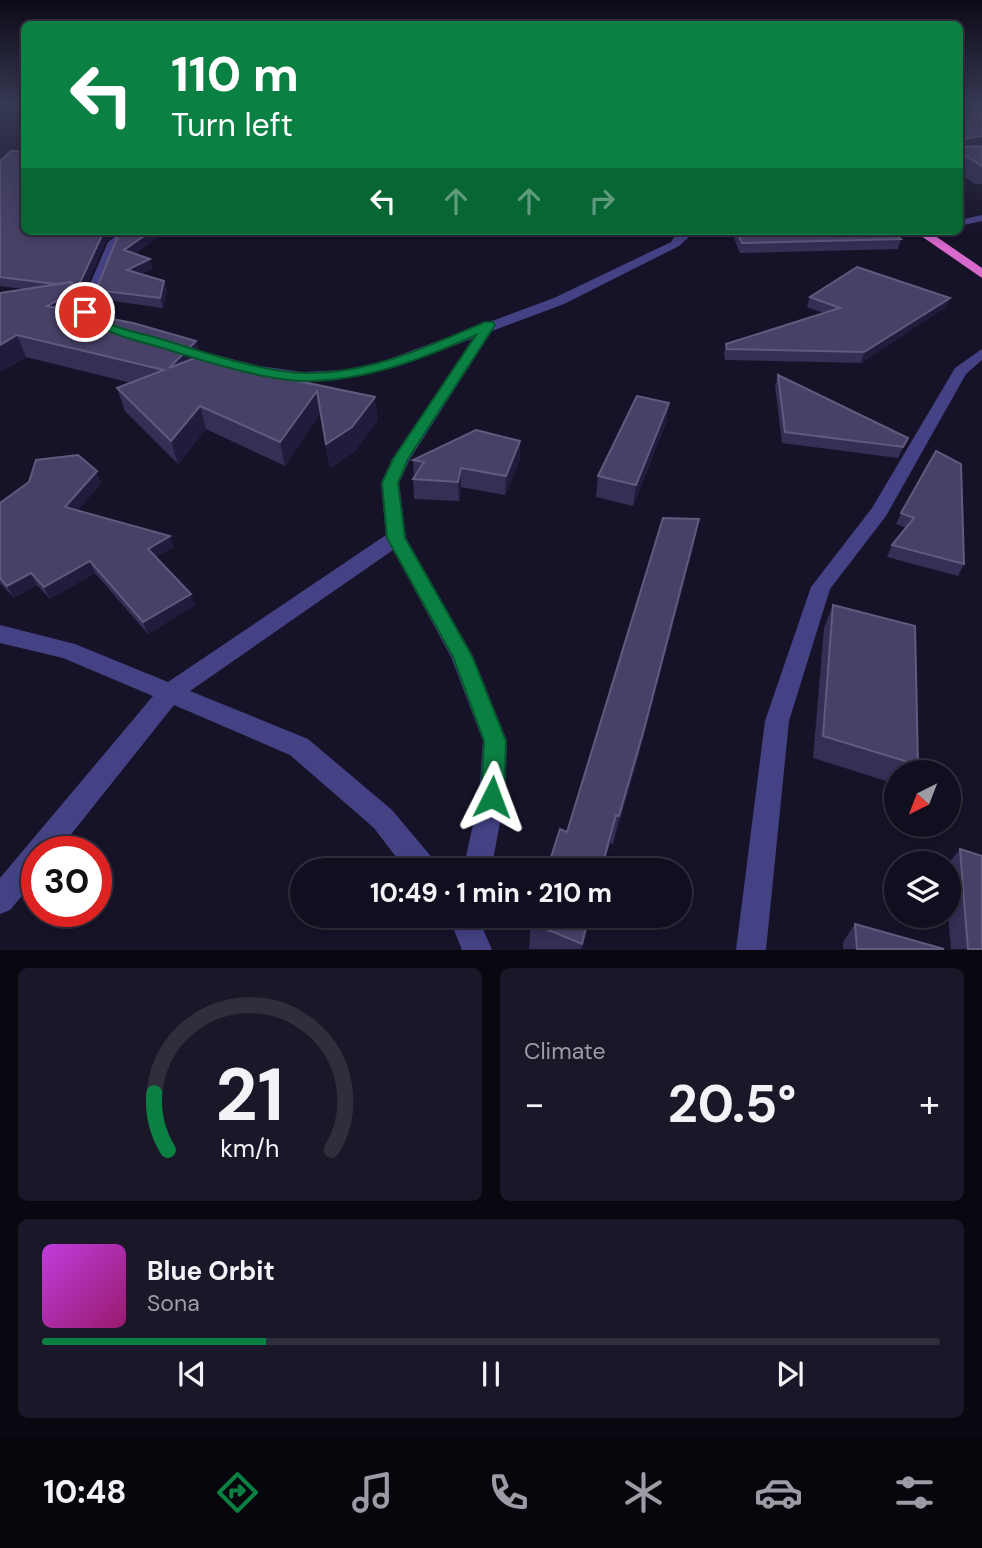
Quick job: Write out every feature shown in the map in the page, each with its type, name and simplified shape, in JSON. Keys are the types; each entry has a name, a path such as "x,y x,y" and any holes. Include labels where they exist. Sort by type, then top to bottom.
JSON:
{"highway":[{"path":"928,235 982,274"}],"street":[{"path":"963,222 982,218"},
{"path":"114,329 101,325 85,312 114,242 124,235"},
{"path":"165,345 215,360 303,377 344,374 385,366 425,353 489,325 586,289 675,244 681,235"},
{"path":"479,858 492,797 495,741 462,656 396,538 390,483 401,459 489,325"},
{"path":"751,950 778,721 821,587 879,512 960,371 982,352"},
{"path":"53,836 170,693 396,538"},
{"path":"0,634 67,650 299,747 383,819 415,858"},
{"path":"0,901 21,875"},
{"path":"469,928 477,950"}],"building":[{"path":"963,147 982,147 982,166 963,154"},
{"path":"11,151 21,151 21,235 102,235 78,287 74,287 72,282 55,284 0,277 0,161"},
{"path":"145,235 124,250 150,259 127,270 164,281 160,298 96,290 118,236"},
{"path":"738,235 896,235 901,239 742,243"},
{"path":"857,267 950,298 864,352 727,349 726,344 840,308 810,297"},
{"path":"72,282 68,290 70,294 47,306 133,323 196,341 169,368 200,356 249,366 245,370 375,397 352,427 326,444 317,391 280,442 200,406 171,441 117,388 164,370 17,335 0,345 0,293"},
{"path":"778,375 908,438 903,447 785,432"},
{"path":"637,396 669,403 636,485 598,476"},
{"path":"476,430 520,441 506,476 461,468 458,482 413,479 424,462 413,460"},
{"path":"936,451 961,464 964,564 892,545 914,518 901,513"},
{"path":"78,455 97,471 65,507 170,536 148,549 191,594 143,622 90,561 44,587 31,573 7,586 0,578 0,503 29,482 36,460"},
{"path":"663,518 699,519 643,733 604,858 551,858 560,829 567,832"},
{"path":"833,605 915,626 918,760 902,760 823,736"},
{"path":"960,851 982,856 982,949 968,949"},
{"path":"855,924 944,949 857,949"},
{"path":"543,928 586,928 582,944"}],"route":[{"path":"85,312 101,325 215,360 303,377 344,374 385,366 425,353 489,325 401,459 390,483 396,538 462,656 495,741 492,797"}]}
